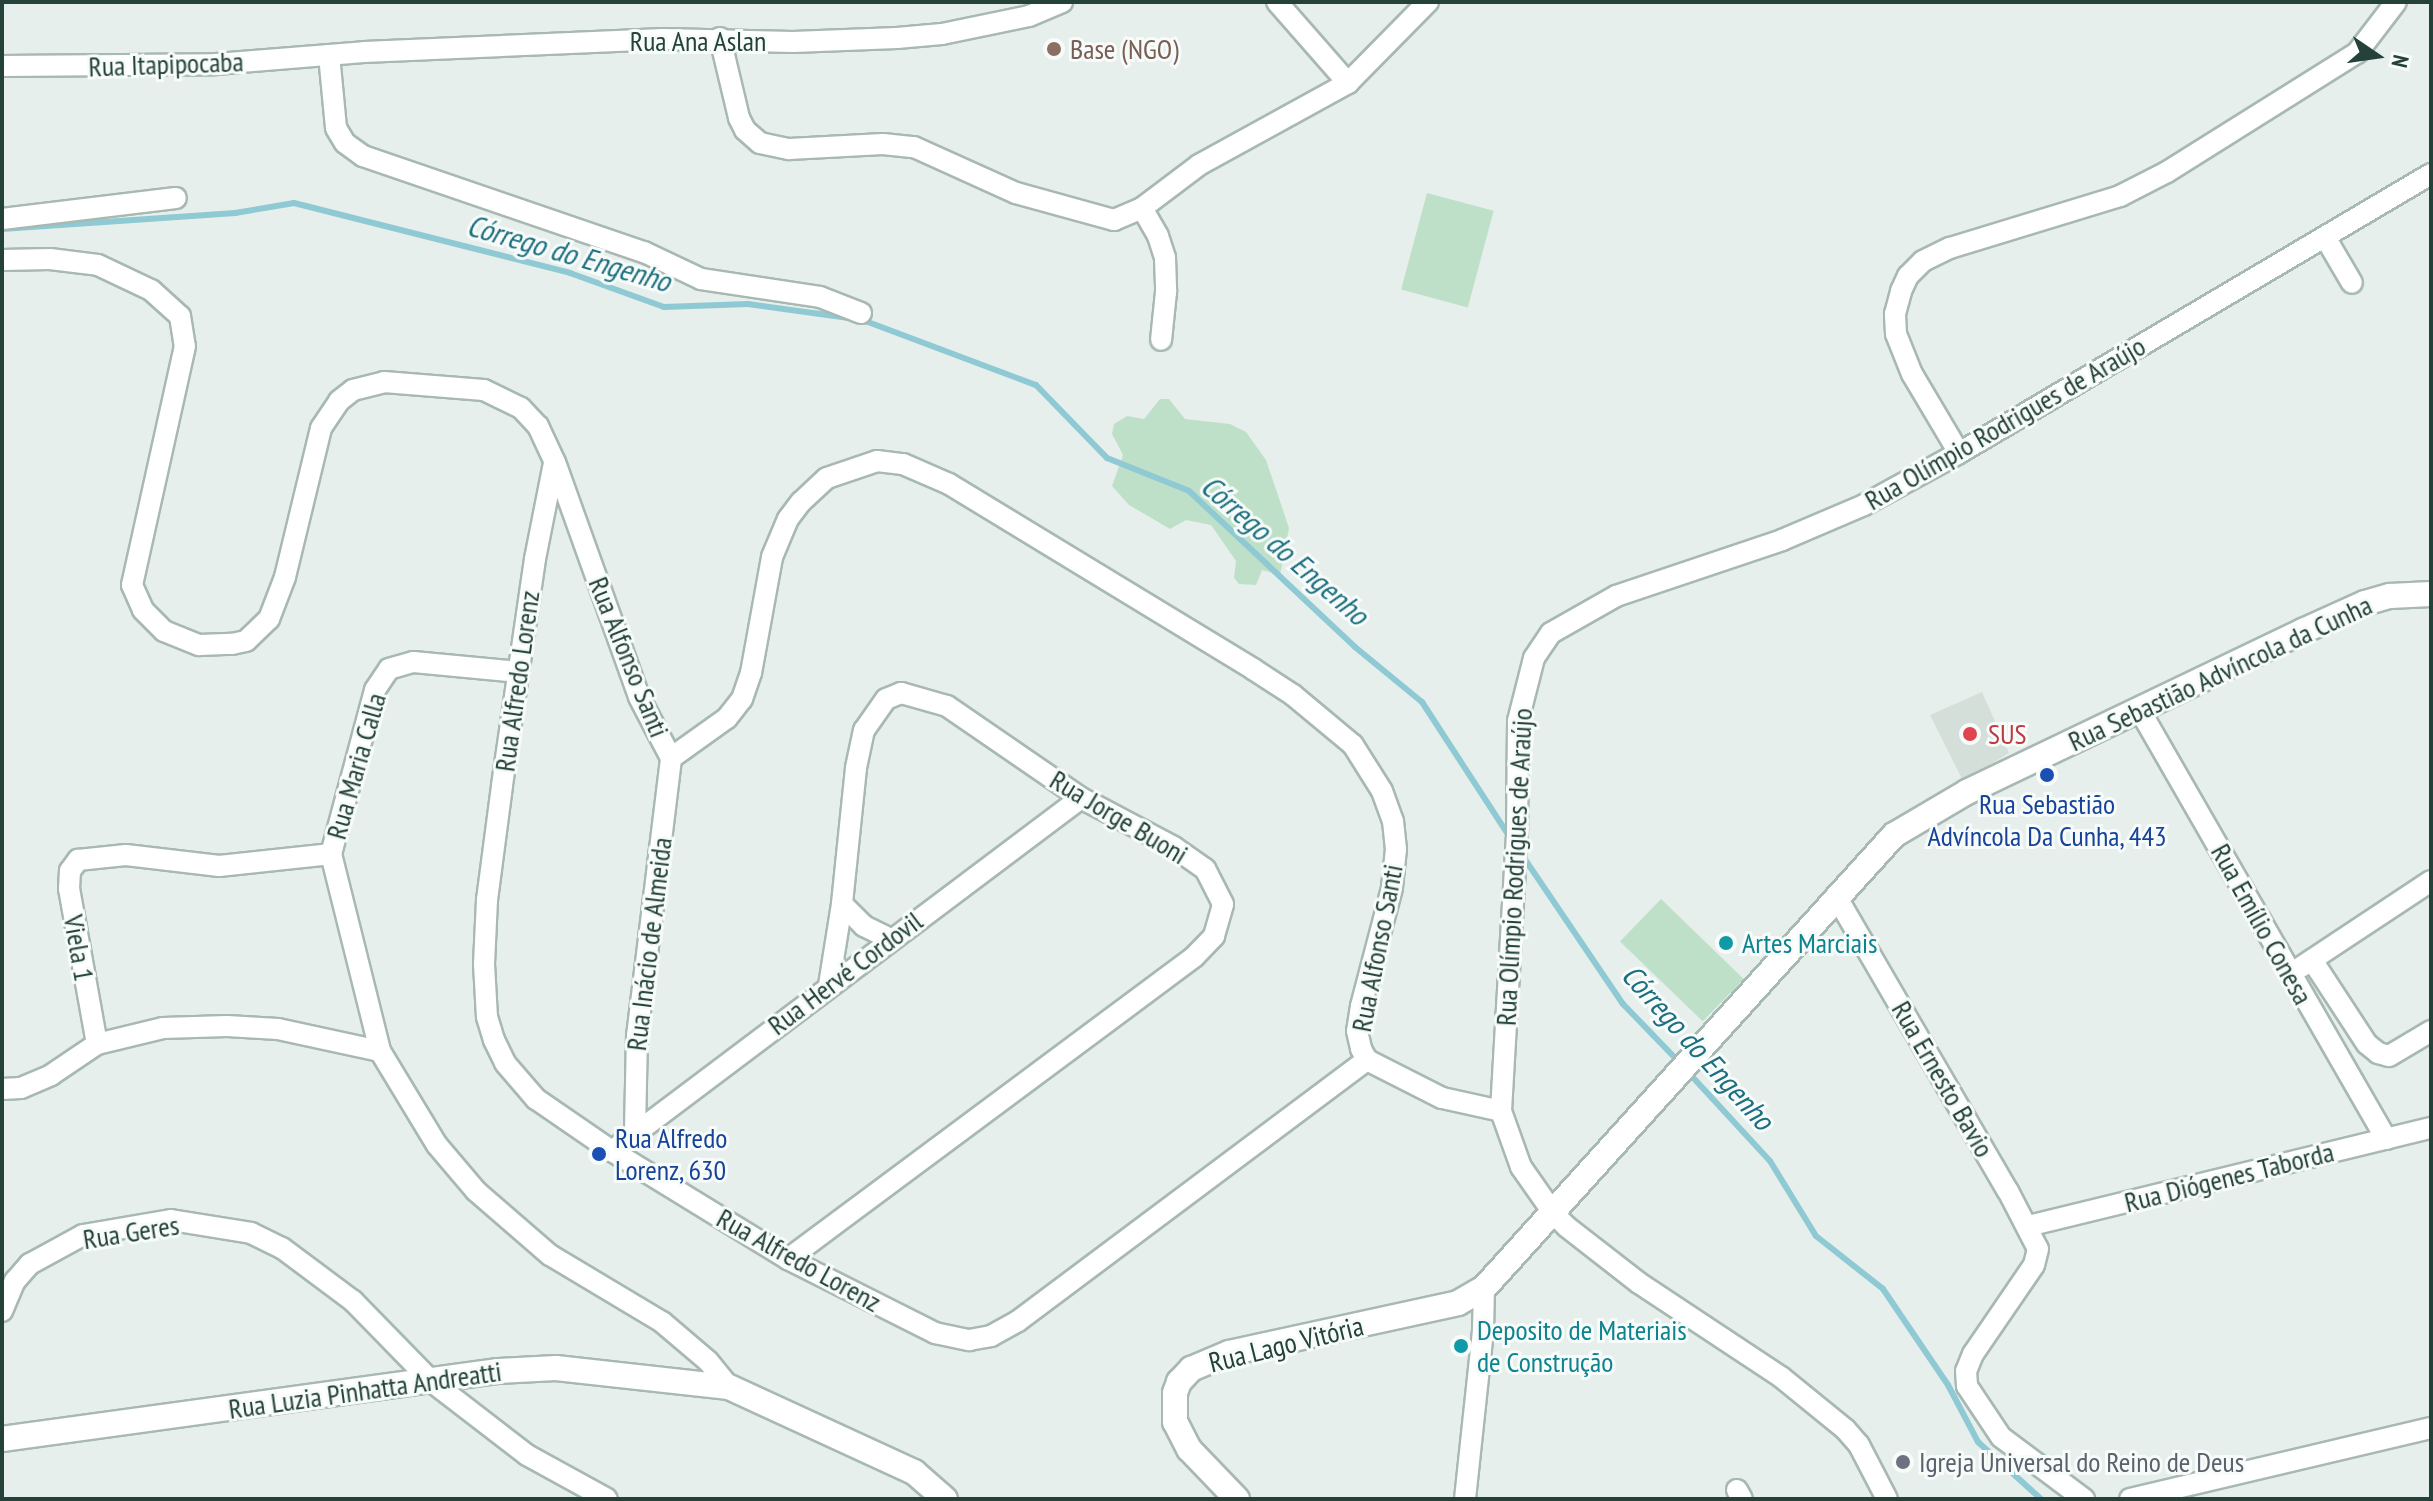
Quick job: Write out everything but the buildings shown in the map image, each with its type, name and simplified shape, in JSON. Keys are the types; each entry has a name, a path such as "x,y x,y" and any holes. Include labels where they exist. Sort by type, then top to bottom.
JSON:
{"street":[{"name":"Rua Ana Aslan","path":"329,55 720,38 793,42 942,34 1029,16 1062,2"},
{"path":"1277,2 1348,83"},
{"path":"720,38 739,118 745,130 760,143 789,149 883,144 914,147 1005,189 1074,212 1114,220 1142,208 1199,165 1348,83 1428,2"},
{"path":"1959,453 1912,374 1896,334 1895,314 1908,276 1923,261 1950,248 2120,196 2167,172 2357,53 2396,2"},
{"path":"329,55 336,128 345,143 363,156 644,252 701,279 820,297 861,313"},
{"name":"Rua Itapipocaba","path":"2,66 201,65 329,55"},
{"name":"Rua Olímpio Rodrigues de Araújo","path":"1887,1499 1859,1445 1826,1413 1781,1377 1639,1283 1554,1214 1521,1167 1501,1111 1517,837 1518,721 1534,658 1551,633 1616,596 1782,540 1864,505 1959,453 2431,174"},
{"path":"2,219 176,198"},
{"path":"1142,208 1158,236 1165,258 1166,292 1161,340"},
{"path":"2325,237 2352,283"},
{"name":"Rua Alfonso Santi","path":"2,260 50,259 98,265 151,290 180,316 185,346 132,585 152,621 181,640 215,645 246,641 269,619 285,577 321,428 339,401 353,390 384,382 484,390 521,408 538,426 555,462 639,697 671,758 727,718 742,699 751,673 772,557 788,519 801,502 827,478 877,461 903,464 949,484 1253,669 1293,695 1353,745 1382,791 1393,821 1396,849 1392,888 1357,1031 1367,1060 1442,1098 1501,1111"},
{"name":"Rua Alfredo Lorenz","path":"555,462 540,528 487,900 487,1017 505,1063 536,1099 612,1151 788,1259 935,1333 969,1340 991,1336 1031,1312 1367,1060"},
{"name":"Rua Sebastião Advíncola da Cunha","path":"1484,1288 1894,835 1922,815 2365,603 2390,596 2431,594"},
{"name":"Rua Maria Calla","path":"331,854 375,690 389,669 413,662 519,672"},
{"name":"Rua Jorge Buoni","path":"788,1259 1194,957 1214,936 1223,904 1205,869 1174,847 1081,798 947,706 901,693 886,699 872,714 861,743 829,985"},
{"name":"Rua Emílio Conesa","path":"2139,709 2386,1139"},
{"name":"Rua Inácio de Almeida","path":"635,1131 637,1036 671,758"},
{"name":"Rua Hervé Cordovil","path":"612,1151 1081,798"},
{"path":"331,854 380,1051 437,1145 476,1191 550,1255 662,1322 708,1361 729,1387"},
{"name":"Viela 1","path":"97,1044 69,889 70,871 83,858 126,855 219,866 331,854"},
{"path":"2291,974 2431,881"},
{"name":"Rua Ernesto Bavio","path":"1836,896 2028,1226 2038,1249 2034,1265 1973,1354 1966,1371 1967,1386 2001,1437 2084,1499"},
{"path":"842,904 864,926 891,939"},
{"path":"2312,960 2367,1044 2378,1053 2389,1056 2431,1031"},
{"path":"2,1089 21,1088 51,1075 97,1044 163,1028 227,1026 278,1029 380,1051"},
{"name":"Rua Diógenes Taborda","path":"2028,1226 2431,1128"},
{"name":"Rua Geres","path":"2,1311 15,1281 30,1264 83,1235 171,1220 251,1233 305,1264 353,1301 431,1381 527,1455 607,1499"},
{"path":"1465,1499 1483,1331 1484,1288"},
{"name":"Rua Lago Vitória","path":"1237,1499 1189,1449 1175,1422 1175,1393 1179,1382 1191,1369 1229,1353 1458,1303 1484,1288"},
{"name":"Rua Luzia Pinhatta Andreatti","path":"3,1433 556,1368 729,1387 914,1472 945,1499"},
{"path":"2130,1499 2431,1428"}],"shaded area":[{"name":"SUS","path":"1982,692 2009,753 1963,781 1930,715"}],"green space":[{"path":"1427,193 1494,211 1468,307 1401,290"},
{"path":"1160,399 1169,399 1185,419 1230,424 1246,432 1266,460 1289,528 1280,575 1262,570 1256,585 1239,584 1234,578 1236,561 1211,525 1186,520 1170,529 1129,505 1112,486 1123,455 1112,434 1114,424 1127,416 1144,419"},
{"path":"1661,899 1744,979 1703,1021 1620,941"}],"waterway":[{"name":"Córrego do Engenho","path":"2,229 235,213 294,203 570,273 664,307 748,304 849,318"},
{"name":"Córrego do Engenho","path":"860,319 1036,385 1107,458 1189,491 1355,647 1422,702 1511,839"},
{"name":"Córrego do Engenho","path":"1522,855 1623,1004 1679,1062"},
{"name":"Córrego do Engenho","path":"1687,1071 1770,1161 1816,1236 1883,1289 1948,1385 1978,1442 2041,1499"}],"place":[{"name":"Base (NGO)","path":"1054,49"},
{"name":"SUS","path":"1970,734"},
{"name":"Rua Sebastião Advíncola Da Cunha, 443","path":"2047,775"},
{"name":"Artes Marciais","path":"1726,943"},
{"name":"Rua Alfredo Lorenz, 630","path":"599,1154"},
{"name":"Deposito de Materiais de Construção","path":"1461,1346"},
{"name":"Igreja Universal do Reino de Deus","path":"1903,1462"}]}
